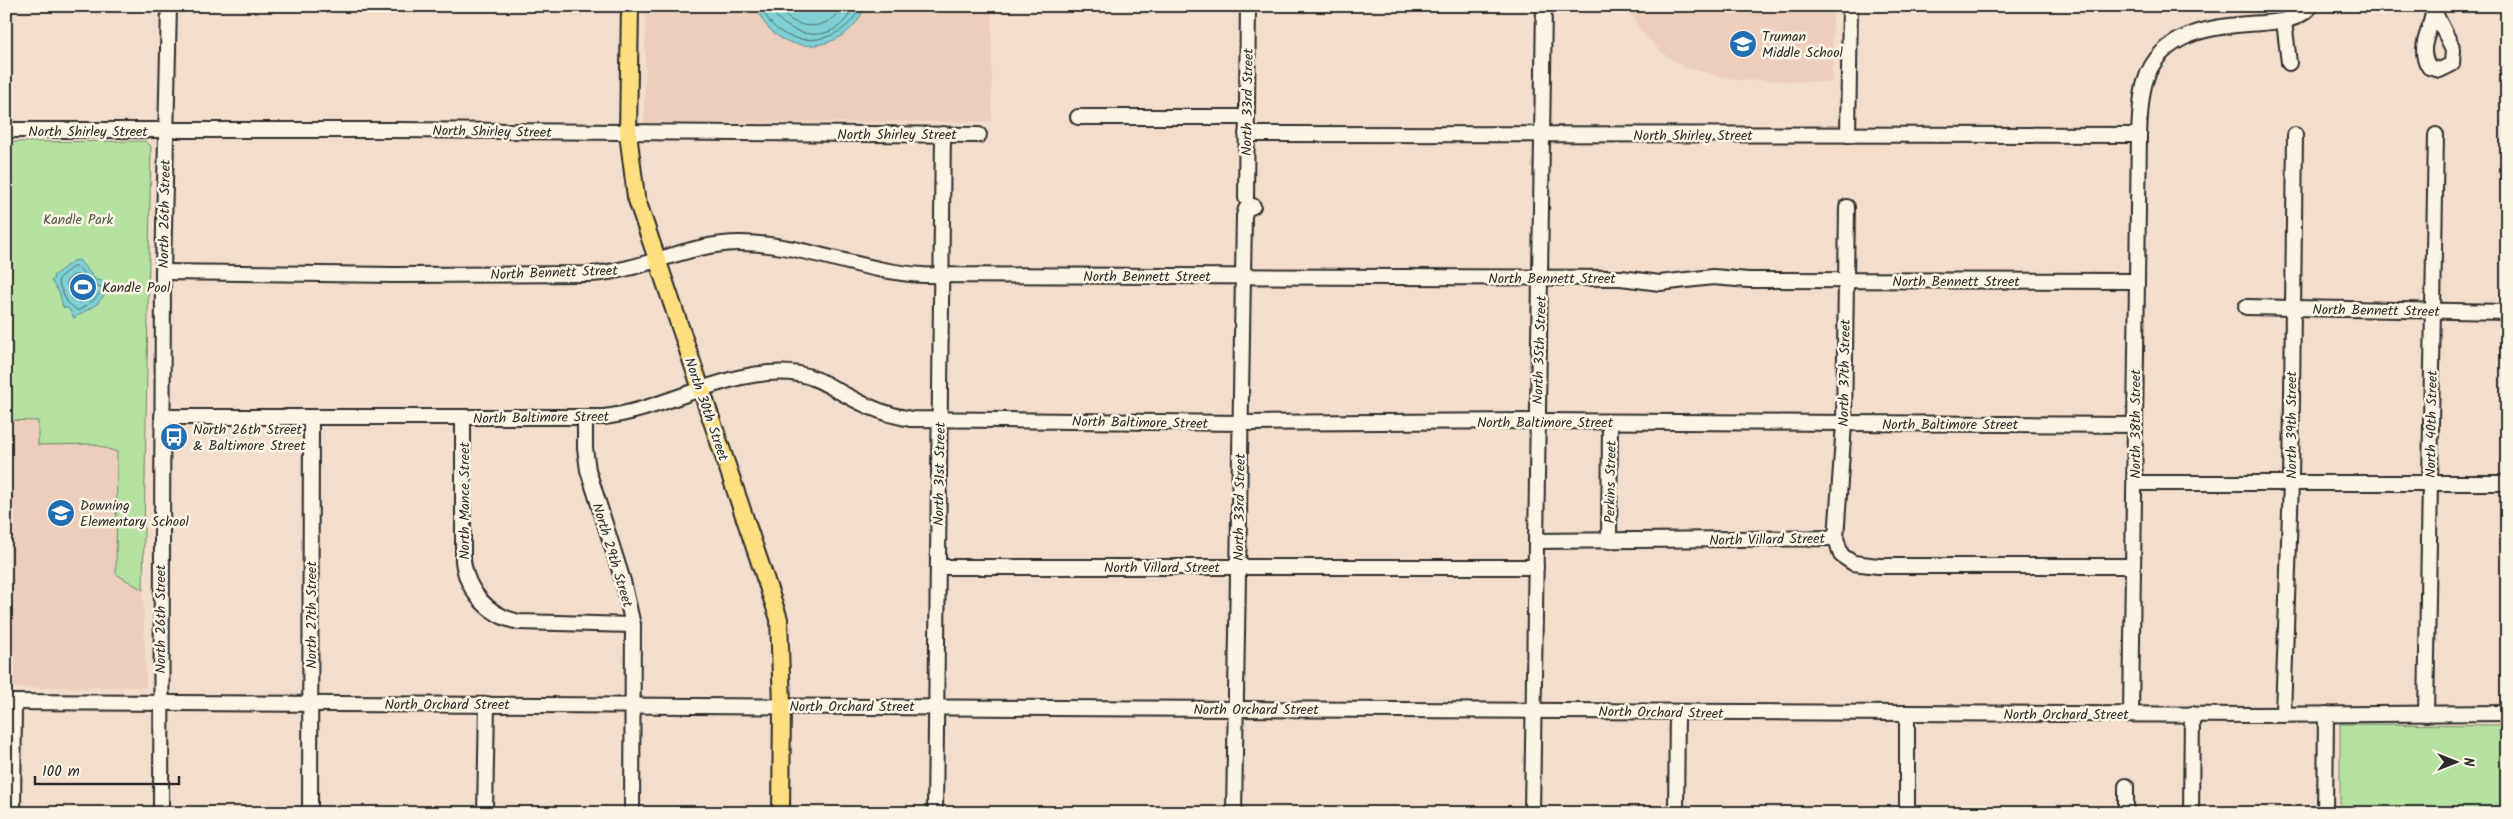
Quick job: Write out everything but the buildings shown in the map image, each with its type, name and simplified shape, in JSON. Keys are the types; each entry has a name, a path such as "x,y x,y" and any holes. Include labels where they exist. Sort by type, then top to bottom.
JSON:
{"main road":[{"name":"North 30th Street","path":"630,6 628,133 636,197 779,619 782,653 780,813"}],"street":[{"name":"North 26th Street","path":"161,813 163,272 169,6"},
{"name":"North 33rd Street","path":"1234,813 1238,709 1238,566 1244,216 1249,202 1246,134 1248,6"},
{"name":"North 35th Street","path":"1532,813 1544,6"},
{"path":"1848,135 1850,6"},
{"path":"2289,63 2284,21 2301,15 2311,6"},
{"name":"North 38th Street","path":"2131,714 2139,135 2145,80 2159,54 2188,35 2215,27 2284,21"},
{"path":"1078,117 1246,117"},
{"name":"North Shirley Street","path":"6,130 395,130 979,135"},
{"name":"North 31st Street","path":"935,813 943,134"},
{"name":"North Shirley Street","path":"1246,134 2139,135"},
{"name":"North 39th Street","path":"2283,715 2291,482 2291,308 2295,135"},
{"name":"North 40th Street","path":"2426,714 2436,135"},
{"name":"North 37th Street","path":"1836,538 1844,424 1847,207"},
{"name":"North Bennett Street","path":"163,272 393,275 591,274 624,270 718,244 758,243 777,245 895,272 941,275 1621,278 1660,283 1713,277 1748,280 2137,281"},
{"name":"North Bennett Street","path":"2246,307 2507,312"},
{"name":"North Baltimore Street","path":"162,417 585,418 633,412 751,374 792,373 819,380 870,408 892,416 940,420 1241,423 1537,421 2134,425"},
{"name":"North 27th Street","path":"310,813 311,417"},
{"name":"North Mance Street","path":"464,418 463,561 468,580 482,602 494,613 506,620 519,622 633,625"},
{"name":"North 29th Street","path":"585,418 585,448 588,470 623,581 633,625 632,813"},
{"name":"Perkins Street","path":"1609,541 1610,422"},
{"path":"2135,483 2507,483"},
{"name":"North Villard Street","path":"1536,540 1836,538 1839,552 1843,558 1862,565 2133,566"},
{"name":"North Villard Street","path":"938,566 1536,566"},
{"path":"10,702 13,813"},
{"name":"North Orchard Street","path":"10,702 2283,715 2507,713"},
{"path":"485,813 487,704"},
{"path":"1676,813 1677,712"},
{"path":"1907,713 1907,813"},
{"path":"2191,813 2192,714"},
{"path":"2325,813 2326,714"},
{"path":"2126,786 2126,813"}],"shaded area":[{"path":"646,6 992,6 992,122 644,123"},
{"name":"Truman Middle School","path":"1627,6 1833,6 1832,82 1737,80 1686,68 1665,55 1642,33"},
{"name":"Downing Elementary School","path":"6,420 38,421 38,445 93,444 117,452 116,573 143,590 146,687 6,688"}],"green space":[{"name":"Kandle Park","path":"145,141 151,146 143,590 116,574 117,452 93,444 38,445 38,421 6,420 6,142"},
{"path":"2340,724 2507,725 2507,813 2340,813"}],"water":[{"path":"757,6 865,6 856,23 843,35 827,43 810,45 793,43 777,36 765,24"},
{"name":"Kandle Pool","path":"79,260 96,280 114,283 97,304 74,318 69,309 63,307 59,292 51,281 54,279 53,276 73,261"}],"place":[{"name":"Truman Middle School","path":"1743,44"},
{"name":"Kandle Pool","path":"83,287"},
{"name":"North 26th Street & Baltimore Street","path":"174,437"},
{"name":"Downing Elementary School","path":"61,513"}]}
